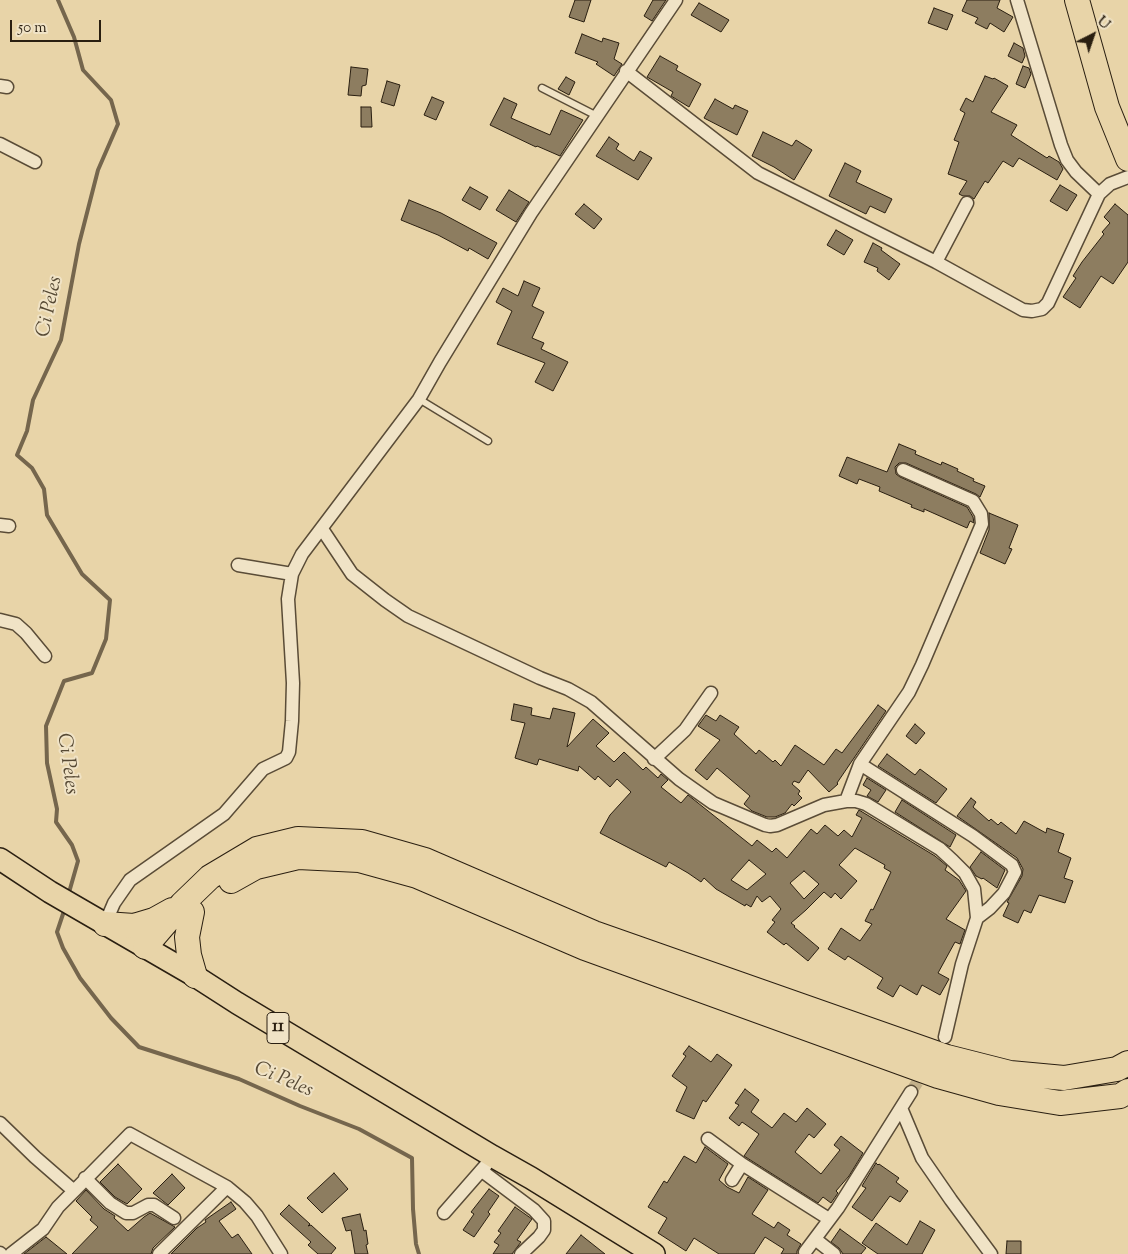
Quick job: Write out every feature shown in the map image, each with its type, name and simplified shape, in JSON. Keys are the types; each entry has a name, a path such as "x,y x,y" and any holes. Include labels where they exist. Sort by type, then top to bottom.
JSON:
{"highway":[{"path":"1077,0 1108,107 1128,159"},
{"path":"1090,0 1128,120"},
{"path":"152,951 210,877 257,849 298,839 362,842 425,860 594,933 948,1057 1010,1073 1064,1078 1117,1069 1128,1063"},
{"path":"105,924 134,926 187,908 256,867 298,857 359,860 416,876 586,948 938,1076 999,1093 1060,1103 1125,1094"},
{"name":"11","path":"0,859 50,892 196,976 487,1164 532,1178 654,1254"},
{"path":"187,908 189,955 196,976"}],"street":[{"path":"105,924 114,903 130,880 224,814 263,770 286,758 289,752 292,721 293,683 288,599 292,574 302,554 419,399 531,214 626,71 676,0"},
{"path":"1017,0 1060,145 1067,160 1076,172 1099,194"},
{"path":"626,71 758,173 936,262 1023,310 1042,309 1048,303 1099,194 1110,184 1128,177"},
{"path":"0,144 35,162"},
{"path":"936,262 967,203"},
{"path":"846,801 860,764 909,692 982,524 978,507 972,501 903,470"},
{"path":"322,529 352,574 384,600 408,616 540,678 568,689 591,702 679,779 713,803 770,826 824,805 846,801 866,804 940,849 965,873 974,889 977,918 962,964 945,1037"},
{"path":"238,565 292,574"},
{"path":"0,620 16,624 45,656"},
{"path":"654,758 686,730 711,693"},
{"path":"860,764 973,836 1012,865 1015,872 1004,893 977,918"},
{"path":"806,1252 838,1208 911,1092"},
{"path":"901,1108 922,1158 991,1254"},
{"path":"0,1123 35,1158 74,1191"},
{"path":"11,1254 43,1229 58,1207 130,1134 227,1187 245,1202 257,1216 281,1254"},
{"path":"708,1139 742,1164 829,1219"},
{"path":"444,1213 487,1164 544,1221 544,1230 522,1254"},
{"path":"732,1180 742,1164"},
{"path":"85,1178 110,1203 126,1213 133,1213 148,1204 154,1205 174,1218"},
{"path":"159,1254 227,1187"},
{"path":"815,1239 834,1254"}],"lane":[{"path":"542,88 597,116"},
{"path":"419,399 488,442"}],"building":[{"path":"575,0 591,0 584,22 569,17"},
{"path":"653,0 666,0 652,21 644,16"},
{"path":"967,0 1000,0 997,8 1013,17 1004,32 990,23 987,29 975,23 978,18 962,11"},
{"path":"699,3 729,20 721,32 691,15"},
{"path":"934,8 953,15 947,30 928,23"},
{"path":"582,34 602,42 603,38 619,43 614,59 622,64 614,76 596,64 598,62 575,53"},
{"path":"1014,43 1023,48 1025,56 1022,63 1008,56"},
{"path":"660,56 678,66 676,70 701,84 689,107 671,96 673,92 647,77"},
{"path":"1023,66 1029,68 1031,74 1025,88 1016,84"},
{"path":"351,67 368,69 366,85 362,86 361,96 348,95"},
{"path":"985,76 994,78 1008,86 991,112 1017,125 1011,135 1047,158 1049,156 1059,162 1063,169 1057,180 1019,158 1013,167 1003,161 988,183 985,181 974,199 970,196 959,194 967,181 948,174 959,142 954,140 965,113 960,110 966,98 973,102"},
{"path":"566,77 575,82 569,95 558,89"},
{"path":"387,81 400,85 394,106 381,102"},
{"path":"432,97 444,102 436,120 424,115"},
{"path":"504,98 517,104 511,118 550,135 561,110 583,120 560,156 490,125"},
{"path":"715,99 733,109 735,105 748,111 737,135 704,118"},
{"path":"361,107 371,107 372,127 361,127"},
{"path":"763,132 792,146 796,140 812,150 794,180 752,156"},
{"path":"609,137 619,144 616,149 634,161 640,151 652,158 638,180 596,156"},
{"path":"845,163 861,171 856,182 892,199 885,213 870,206 866,214 829,196"},
{"path":"1060,185 1077,195 1067,211 1050,201"},
{"path":"470,187 488,197 480,210 462,200"},
{"path":"509,190 529,202 516,222 496,210"},
{"path":"409,200 441,213 497,243 488,259 469,248 468,251 438,235 401,220"},
{"path":"584,204 602,219 594,229 575,214"},
{"path":"1115,204 1128,215 1128,262 1113,284 1101,276 1080,308 1063,297 1076,278 1073,276 1082,262 1104,234 1102,232 1110,223 1104,217"},
{"path":"836,230 853,240 844,255 827,245"},
{"path":"873,243 882,248 881,250 900,264 889,280 877,271 878,268 864,262"},
{"path":"524,281 540,288 532,306 544,312 532,338 544,343 541,349 568,362 553,391 535,382 545,363 497,344 512,311 496,302 503,288 518,296"},
{"path":"899,444 916,451 915,454 941,465 942,462 958,469 957,471 985,486 980,497 906,463 899,463 895,467 896,474 900,477 967,507 974,523 970,521 967,528 924,509 924,512 911,507 912,505 879,491 880,487 859,479 857,484 839,476 847,457 887,472"},
{"path":"989,513 1018,525 1009,548 1012,549 1005,564 980,553 989,530"},
{"path":"514,704 532,708 531,715 550,719 553,708 575,713 567,747 593,719 609,733 596,746 614,762 624,752 643,770 646,767 658,778 661,774 668,780 661,787 681,803 688,795 752,846 757,840 772,852 776,848 787,858 811,829 817,834 825,825 838,836 844,830 852,837 862,818 856,815 859,810 935,856 947,866 945,870 959,880 966,891 946,919 965,930 960,944 955,942 938,973 949,979 940,995 922,985 917,995 900,985 893,997 877,988 883,978 848,956 845,960 828,949 841,928 860,941 872,924 865,921 871,909 873,910 891,872 884,868 885,865 855,848 839,865 857,881 841,899 835,893 831,898 824,892 791,923 819,948 808,961 786,943 784,945 767,932 775,922 772,920 781,909 770,896 762,902 757,896 751,907 746,904 745,906 716,889 704,878 701,882 669,862 666,867 600,833 610,815 631,792 617,779 610,787 598,776 595,780 579,766 578,771 539,759 537,765 515,758 525,723 511,720","holes":["749,860 766,874 747,890 731,880","804,871 819,884 804,899 790,883"]},
{"path":"878,705 886,711 838,784 829,792 808,770 799,783 794,781 792,784 800,791 798,794 802,798 794,806 792,804 785,813 775,817 767,817 752,811 744,804 750,796 717,768 707,780 695,770 720,740 698,726 706,715 716,721 720,715 739,727 734,734 756,754 759,750 781,766 795,745 824,765 836,749 842,753"},
{"path":"915,724 925,733 916,744 906,736"},
{"path":"887,754 915,775 920,769 947,789 936,803 878,766"},
{"path":"867,778 886,790 878,802 867,796 871,790 863,785"},
{"path":"971,798 976,802 973,807 989,821 991,819 998,825 1001,822 1016,834 1024,821 1046,833 1047,828 1064,834 1058,852 1071,858 1064,878 1073,881 1065,903 1039,895 1031,913 1024,910 1018,923 1003,916 1009,903 1007,902 1022,876 1023,869 1017,858 957,816"},
{"path":"902,800 956,835 950,847 895,812"},
{"path":"981,852 1005,870 997,888 983,878 976,876 970,867"},
{"path":"689,1046 711,1062 717,1054 732,1065 706,1102 703,1100 694,1119 676,1111 687,1087 672,1076 686,1056 683,1054"},
{"path":"745,1089 759,1100 751,1112 772,1128 784,1113 796,1122 807,1108 826,1124 814,1138 809,1134 795,1152 821,1174 840,1150 834,1145 841,1136 863,1153 849,1176 836,1191 838,1193 831,1203 823,1197 818,1203 744,1156 759,1134 742,1122 739,1126 729,1118 739,1105 735,1103"},
{"path":"705,1147 728,1164 719,1180 727,1187 739,1193 748,1177 768,1190 752,1214 774,1228 778,1222 790,1230 787,1235 801,1244 797,1254 781,1254 784,1249 765,1237 754,1254 719,1254 694,1238 686,1251 658,1233 667,1218 648,1207 664,1181 667,1183 684,1156 696,1163"},
{"path":"876,1163 899,1178 896,1182 908,1191 900,1202 890,1196 872,1221 852,1207 866,1188 862,1186"},
{"path":"118,1164 142,1189 127,1204 115,1197 100,1182"},
{"path":"334,1173 348,1189 322,1213 307,1198"},
{"path":"172,1174 185,1188 168,1205 153,1193"},
{"path":"489,1189 499,1196 488,1212 490,1214 474,1237 463,1230 474,1214 471,1212"},
{"path":"86,1190 104,1209 115,1216 114,1218 128,1231 150,1213 175,1227 153,1248 151,1254 72,1254 98,1227 90,1220 92,1217 76,1201"},
{"path":"231,1202 236,1209 219,1221 232,1238 238,1234 252,1254 171,1254 197,1228 206,1222 205,1220"},
{"path":"289,1205 310,1224 308,1226 311,1225 336,1248 331,1254 318,1254 308,1245 311,1242 280,1214"},
{"path":"515,1207 532,1219 517,1240 521,1242 512,1254 493,1254 499,1245 494,1242 501,1233 498,1231"},
{"path":"360,1214 364,1231 366,1230 368,1254 355,1254 351,1230 346,1231 342,1218"},
{"path":"920,1221 935,1230 922,1254 878,1254 862,1243 876,1223 907,1245"},
{"path":"840,1229 866,1248 861,1254 843,1254 831,1242"},
{"path":"581,1235 605,1254 566,1254"},
{"path":"46,1237 67,1254 24,1254"},
{"path":"1007,1241 1021,1241 1021,1254 1006,1254"}],"waterway":[{"name":"Ci Peles","path":"58,0 74,37 83,70 111,100 118,124 98,170 79,244 61,340 33,400 27,431 17,455 32,468 44,489 47,515 82,574 110,600 106,639 92,673 64,681 46,726 47,763 57,809 56,822 72,845 78,861 68,896"},
{"name":"Ci Peles","path":"65,908 57,932 63,948 80,978 111,1018 139,1047 239,1079 359,1129 412,1158 413,1209 416,1244 419,1254"}],"tunnel":[{"path":"911,1092 927,1067"}]}
